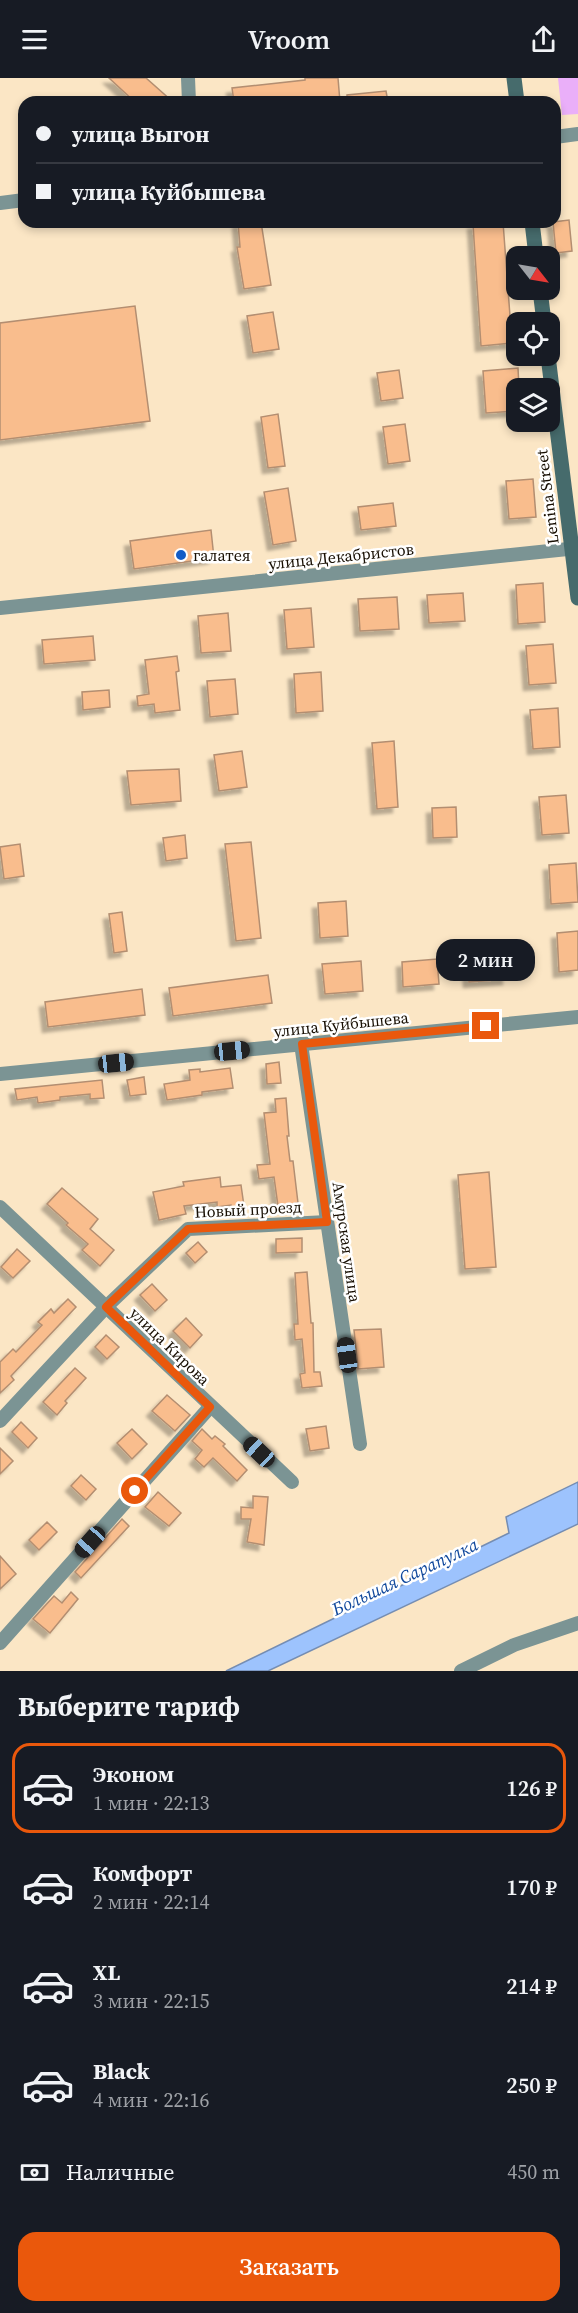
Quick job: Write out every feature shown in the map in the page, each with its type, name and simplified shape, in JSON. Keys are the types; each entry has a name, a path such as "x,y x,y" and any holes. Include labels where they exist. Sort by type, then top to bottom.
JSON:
{"main road":[{"path":"514,78 517,96"},
{"path":"533,228 536,246"},
{"name":"Lenina Street","path":"549,366 575,548 578,598"}],"street":[{"path":"188,78 189,96"},
{"path":"561,136 578,134"},
{"path":"0,203 18,201"},
{"name":"улица Декабристов","path":"0,608 575,548"},
{"name":"улица Куйбышева","path":"0,1074 578,1017"},
{"name":"Амурская улица","path":"302,1044 360,1444"},
{"name":"улица Кирова","path":"0,1208 292,1482"},
{"name":"Новый проезд","path":"0,1421 106,1307 188,1229 327,1222"},
{"path":"0,1643 210,1407"},
{"path":"461,1671 514,1645 578,1623"}],"shaded area":[{"path":"558,78 578,78 578,114 562,115"}],"water":[{"path":"578,1482 578,1524 268,1671 226,1671 509,1533 506,1517"}],"building":[{"path":"109,78 146,78 166,96 128,96"},
{"path":"305,78 338,78 340,96 233,96 232,88 305,80"},
{"path":"386,91 387,96 347,96"},
{"path":"569,220 572,251 560,252 560,246 555,246 554,228 561,228 561,221"},
{"path":"238,228 262,228 271,285 244,289 237,247 240,247"},
{"path":"473,228 503,228 506,300 509,300 510,312 506,312 506,344 481,346"},
{"path":"135,306 150,421 0,440 0,323"},
{"path":"273,312 279,349 253,353 247,316"},
{"path":"518,368 518,378 506,378 506,412 486,413 483,371"},
{"path":"399,370 403,398 381,401 377,373"},
{"path":"278,414 285,466 268,468 261,417"},
{"path":"405,424 410,461 388,464 383,427"},
{"path":"533,479 536,517 509,519 506,481"},
{"path":"288,488 296,541 273,545 264,492"},
{"path":"393,503 396,526 361,530 358,507"},
{"path":"211,530 214,558 134,569 130,541"},
{"path":"543,583 545,622 518,624 516,585"},
{"path":"463,593 465,621 429,623 427,595"},
{"path":"397,597 399,629 360,631 358,599"},
{"path":"311,608 314,647 287,649 284,610"},
{"path":"228,613 231,651 201,653 198,616"},
{"path":"93,636 95,660 44,664 42,640"},
{"path":"553,644 556,683 529,685 526,646"},
{"path":"177,656 179,671 176,672 180,710 155,713 154,704 138,706 137,696 149,694 145,660"},
{"path":"321,672 323,711 296,713 294,674"},
{"path":"235,679 238,714 210,717 207,681"},
{"path":"109,690 110,707 83,710 82,692"},
{"path":"558,708 560,747 533,749 530,710"},
{"path":"394,741 398,807 377,809 372,743"},
{"path":"242,751 247,787 219,791 214,755"},
{"path":"179,769 181,801 131,805 127,771"},
{"path":"566,795 569,833 542,835 539,797"},
{"path":"456,807 457,837 433,838 432,808"},
{"path":"185,835 187,858 166,861 163,838"},
{"path":"251,842 261,938 236,941 225,844"},
{"path":"20,844 24,876 4,879 0,847"},
{"path":"576,863 578,902 551,904 549,865"},
{"path":"346,901 348,936 320,938 318,903"},
{"path":"122,912 127,951 114,953 109,914"},
{"path":"578,931 578,970 559,972 557,933"},
{"path":"506,952 508,979 469,982 467,955"},
{"path":"437,959 439,984 403,987 402,962"},
{"path":"361,961 363,991 325,994 322,964"},
{"path":"268,975 272,1003 173,1016 169,988"},
{"path":"142,989 145,1015 48,1027 45,1002"},
{"path":"279,1062 281,1083 267,1084 266,1064"},
{"path":"230,1068 233,1088 167,1100 164,1084 190,1080 189,1070 200,1069 200,1072"},
{"path":"144,1077 146,1094 130,1096 127,1080"},
{"path":"102,1080 104,1098 90,1099 90,1094 60,1097 60,1100 38,1103 37,1097 17,1100 15,1089"},
{"path":"286,1098 289,1136 287,1136 290,1161 293,1161 298,1203 278,1206 274,1177 259,1179 257,1165 270,1164 264,1113 276,1112 275,1099"},
{"path":"489,1172 496,1267 465,1269 458,1175"},
{"path":"220,1177 221,1187 241,1185 244,1206 217,1207 217,1202 184,1206 186,1214 159,1220 153,1192 184,1186 183,1182"},
{"path":"62,1188 98,1219 90,1229 114,1250 100,1266 82,1250 88,1244 47,1204"},
{"path":"302,1238 302,1252 276,1253 276,1239"},
{"path":"198,1242 207,1252 195,1263 186,1253"},
{"path":"17,1249 30,1261 13,1278 1,1267"},
{"path":"307,1272 311,1323 313,1323 314,1372 320,1372 322,1386 302,1388 300,1374 305,1373 302,1339 295,1340 294,1324 298,1324 295,1273"},
{"path":"152,1284 167,1300 155,1311 140,1295"},
{"path":"68,1299 76,1307 11,1376 14,1380 0,1393 0,1362 13,1349 16,1352 42,1325 38,1322 51,1309 54,1313"},
{"path":"186,1318 202,1335 190,1348 173,1331"},
{"path":"381,1329 384,1367 358,1369 354,1330"},
{"path":"106,1335 119,1347 107,1359 95,1347"},
{"path":"75,1368 86,1378 65,1401 67,1403 57,1415 43,1402"},
{"path":"167,1395 190,1415 175,1431 152,1411"},
{"path":"21,1422 37,1438 28,1448 12,1432"},
{"path":"326,1426 329,1448 310,1451 306,1429"},
{"path":"132,1429 147,1444 132,1459 117,1443"},
{"path":"202,1429 212,1439 215,1436 225,1444 223,1446 247,1470 237,1481 213,1458 204,1467 195,1459 202,1450 192,1441"},
{"path":"0,1448 13,1461 0,1474"},
{"path":"81,1475 96,1489 86,1500 71,1486"},
{"path":"158,1492 181,1513 169,1526 145,1507"},
{"path":"253,1496 268,1497 264,1545 247,1542 251,1519 241,1519 241,1507 253,1508"},
{"path":"122,1519 129,1526 81,1578 75,1572"},
{"path":"47,1522 57,1532 39,1550 29,1540"},
{"path":"0,1556 16,1574 0,1589"},
{"path":"71,1592 78,1599 50,1633 33,1619 54,1596 62,1603"}],"place":[{"name":"галатея","path":"181,555"}],"route":[{"path":"135,1491 210,1407 106,1307 188,1229 327,1222 302,1044 486,1026"}],"water label":[{"name":"Большая Сарапулка","path":"405,1577"}]}
